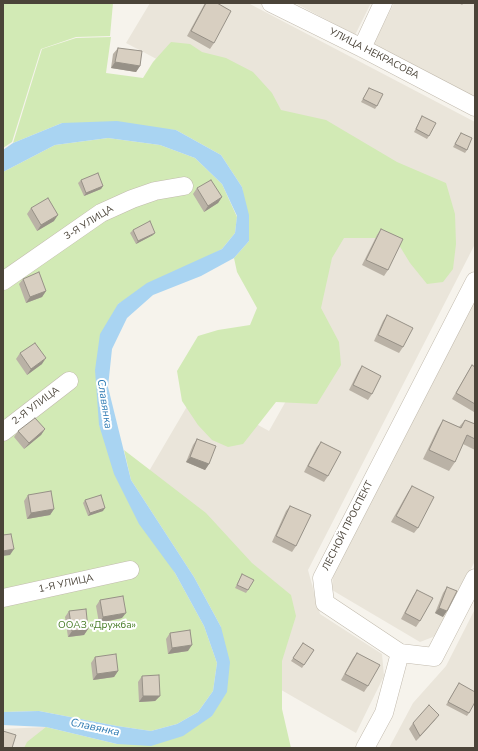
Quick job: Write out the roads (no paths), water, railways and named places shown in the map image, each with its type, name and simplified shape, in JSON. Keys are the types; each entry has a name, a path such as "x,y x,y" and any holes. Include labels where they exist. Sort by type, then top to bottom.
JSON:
{"street":[{"name":"УЛИЦА НЕКРАСОВА","path":"271,3 362,48 475,107"},
{"path":"362,48 383,3"},
{"name":"3-Я УЛИЦА","path":"3,281 101,213 132,199 155,191 184,186"},
{"name":"ЛЕСНОЙ ПРОСПЕКТ","path":"400,653 324,603 322,578 475,281"},
{"name":"2-Я УЛИЦА","path":"3,432 69,381"},
{"name":"1-Я УЛИЦА","path":"3,598 130,570"},
{"path":"365,748 384,713 400,653 434,657 475,578"}],"water":[{"name":"Славянка","path":"117,121 176,130 221,155 242,187 249,215 249,241 234,258 201,276 153,295 127,318 112,349 108,387 131,480 194,577 221,627 230,662 227,692 212,716 183,736 151,746 117,744 46,727 3,725 3,712 39,711 151,731 177,724 198,712 213,691 217,663 204,626 175,573 139,524 114,474 99,425 95,370 100,334 118,304 147,283 222,249 235,233 237,216 222,184 195,158 160,145 108,138 55,145 3,172 3,150 13,143 62,123"}],"park label":[{"name":"ООАЗ «Дружба»","path":"97,626"}]}
